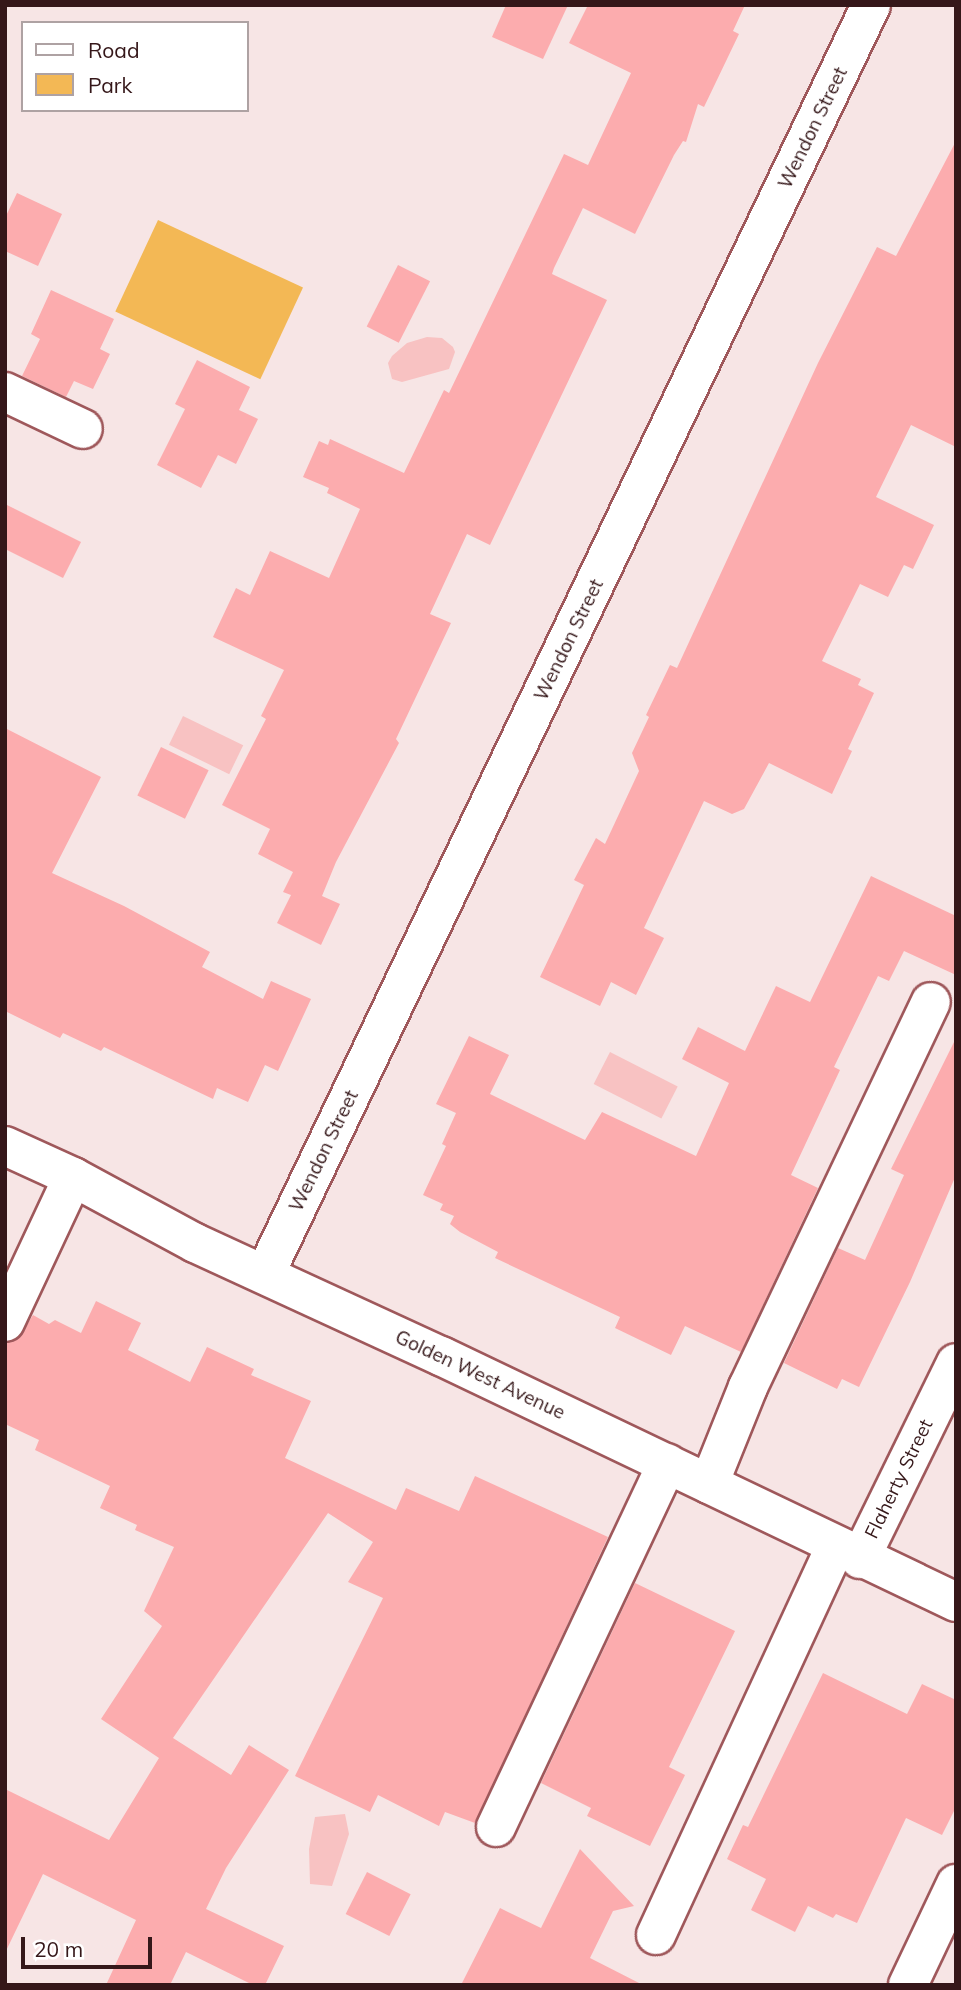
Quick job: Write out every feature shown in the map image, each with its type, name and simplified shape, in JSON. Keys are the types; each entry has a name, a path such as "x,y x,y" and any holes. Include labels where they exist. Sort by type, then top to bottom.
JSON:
{"street":[{"name":"Wendon Street","path":"265,1274 871,5"},
{"path":"5,392 83,429"},
{"path":"709,1484 748,1387 932,1002"},
{"name":"Golden West Avenue","path":"5,1146 73,1177 195,1243 667,1463 956,1602"},
{"path":"5,1322 73,1177"},
{"name":"Flaherty Street","path":"656,1935 848,1552 956,1363"},
{"path":"496,1827 667,1463"},
{"path":"908,1985 956,1884"}],"green space":[{"path":"158,220 303,288 260,379 115,312"}],"shaded area":[{"path":"427,337 442,338 453,347 455,352 449,369 402,382 392,379 388,363 392,356 407,343"},
{"path":"183,716 243,745 229,774 169,745"},
{"path":"610,1052 678,1087 661,1119 594,1084"},
{"path":"345,1814 349,1834 332,1886 310,1884 309,1849 315,1817"}],"building":[{"path":"506,5 568,5 543,59 492,37"},
{"path":"588,5 745,5 733,31 739,34 704,107 698,104 686,142 683,141 674,155 635,234 583,208 554,268 552,274 607,300 490,545 467,534 430,614 451,623 396,739 399,743 336,862 322,896 340,904 321,945 277,923 291,895 283,892 293,872 258,854 270,829 222,805 266,719 261,716 284,670 213,637 236,588 250,595 270,551 329,578 360,509 327,493 329,488 303,477 319,441 328,445 330,439 404,473 444,390 449,393 564,154 588,165 631,73 569,43"},
{"path":"956,141 956,447 911,425 876,497 934,525 913,569 904,565 888,597 860,584 822,661 861,679 858,685 874,693 848,749 852,751 832,794 769,763 744,809 732,814 704,801 644,928 664,938 636,995 611,982 600,1006 540,977 584,885 574,880 596,838 605,844 639,771 632,753 649,717 646,715 670,665 677,668 818,363 877,247 896,256"},
{"path":"17,193 62,214 38,266 5,251 5,218"},
{"path":"398,265 430,281 399,343 367,326"},
{"path":"51,290 114,319 100,349 110,354 93,389 74,381 66,397 22,376 40,339 31,334"},
{"path":"197,360 250,387 239,410 258,419 236,464 218,455 201,488 157,465 185,409 175,404"},
{"path":"5,504 81,542 63,578 5,549"},
{"path":"5,728 101,777 52,873 124,906 210,952 202,967 263,999 271,981 311,999 278,1071 265,1065 248,1102 217,1088 213,1099 104,1047 101,1051 63,1033 60,1038 5,1011"},
{"path":"161,747 209,770 185,819 137,796"},
{"path":"871,876 956,916 956,975 904,951 889,981 878,976 834,1067 840,1070 791,1175 818,1188 741,1352 685,1326 671,1355 615,1328 620,1317 495,1258 498,1252 460,1232 450,1224 454,1216 440,1210 443,1204 423,1195 446,1146 442,1144 456,1113 436,1104 469,1036 509,1055 490,1094 585,1140 602,1112 696,1156 729,1083 682,1059 698,1027 745,1051 776,986 810,1002"},
{"path":"956,1038 956,1175 910,1282 859,1387 842,1379 837,1389 784,1363 838,1248 865,1260 904,1175 891,1169"},
{"path":"96,1301 141,1323 128,1350 190,1382 207,1347 254,1369 251,1375 311,1401 285,1458 396,1510 406,1488 459,1511 475,1476 608,1537 475,1823 445,1812 439,1826 378,1795 370,1812 295,1776 383,1598 348,1582 373,1542 328,1513 173,1738 231,1775 249,1745 289,1770 226,1868 206,1909 284,1946 265,1985 253,1985 186,1952 170,1985 106,1985 136,1920 43,1874 5,1953 5,1789 109,1840 159,1758 101,1719 162,1626 144,1611 174,1547 135,1530 137,1525 100,1508 110,1486 35,1450 39,1440 5,1424 5,1344 18,1339 33,1315 49,1324 55,1320 81,1333"},
{"path":"635,1583 735,1631 669,1767 685,1775 650,1846 587,1816 591,1808 541,1783"},
{"path":"823,1673 907,1714 922,1684 956,1700 956,1807 942,1835 906,1818 857,1923 836,1914 833,1918 808,1906 795,1932 751,1910 766,1879 727,1859 743,1825 748,1827"},
{"path":"580,1849 634,1906 613,1911 590,1958 643,1985 461,1985 500,1908 541,1928"},
{"path":"367,1872 411,1894 389,1936 346,1914"}]}
